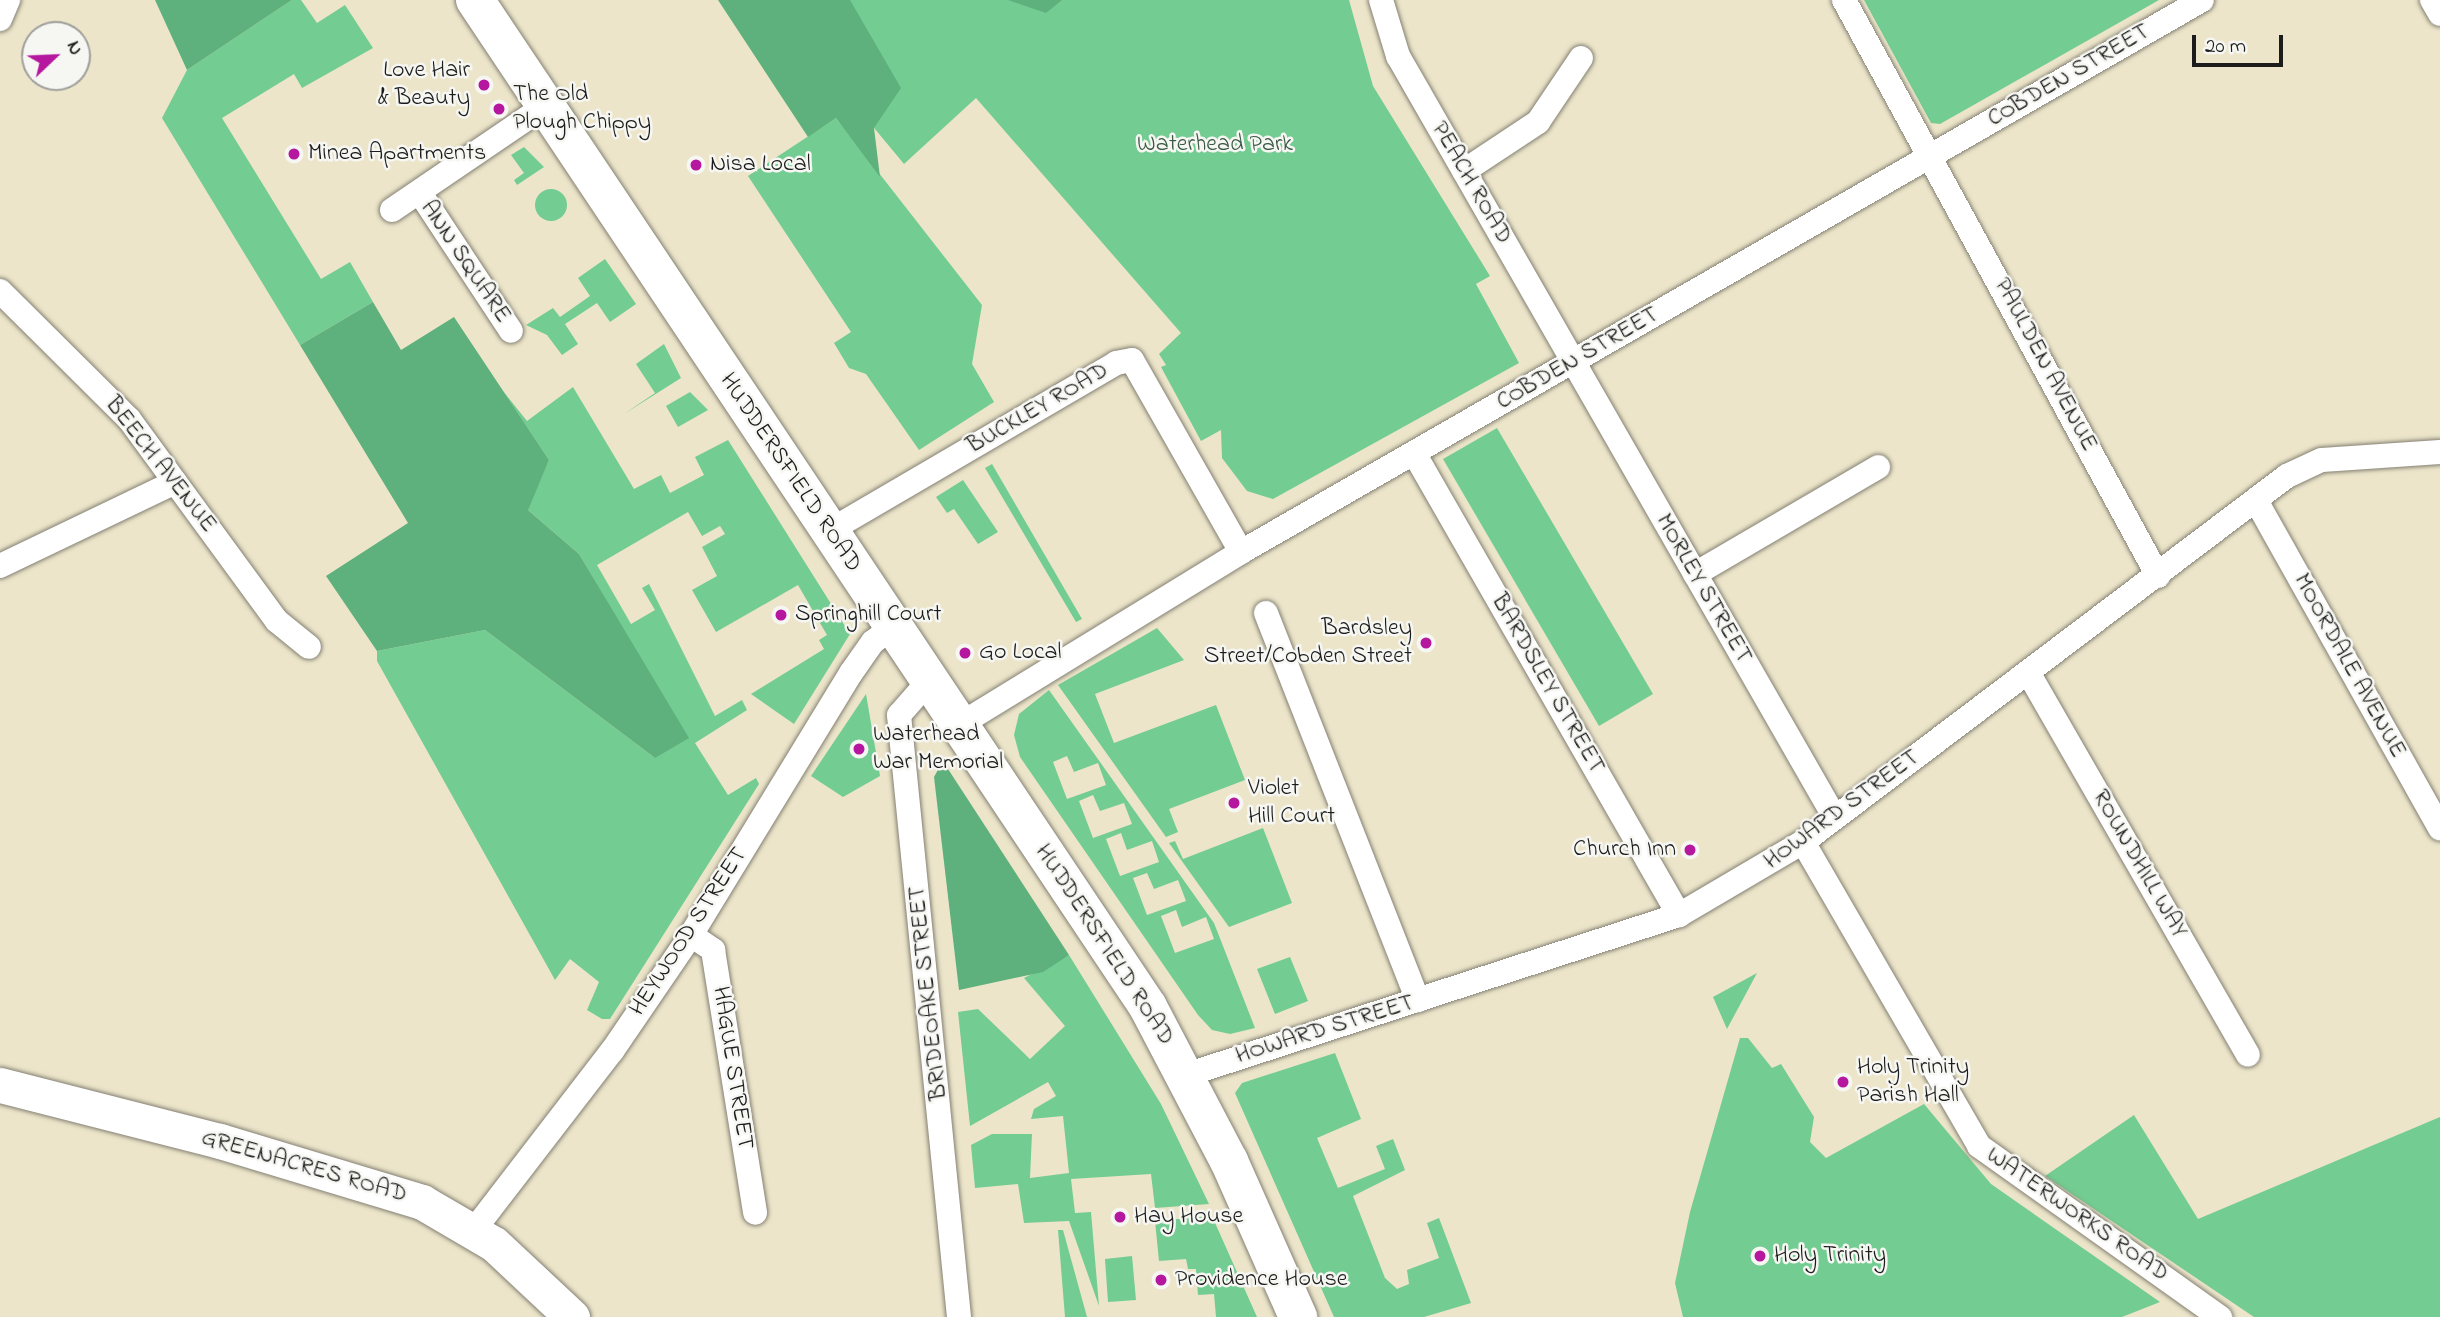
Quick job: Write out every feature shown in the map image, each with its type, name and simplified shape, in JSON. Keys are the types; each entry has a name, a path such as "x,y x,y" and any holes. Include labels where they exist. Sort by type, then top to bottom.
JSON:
{"main road":[{"name":"HUDDERSFIELD ROAD","path":"475,0 928,682 1133,984 1186,1075 1298,1317"}],"street":[{"path":"0,19 8,0"},
{"name":"PEACH ROAD","path":"1381,0 1398,56 1574,362"},
{"name":"PAULDEN AVENUE","path":"1844,0 1931,155 2158,576"},
{"name":"COBDEN STREET","path":"958,725 1241,552 2202,0"},
{"path":"2432,0 2440,14"},
{"path":"1464,171 1538,122 1581,58"},
{"path":"392,210 545,106"},
{"name":"ANN SQUARE","path":"420,193 511,331"},
{"name":"BEECH AVENUE","path":"0,291 130,419 277,621 309,647"},
{"name":"BUCKLEY ROAD","path":"829,531 1116,363 1132,360 1241,552"},
{"name":"MORLEY STREET","path":"1574,362 1834,816"},
{"name":"HOWARD STREET","path":"1186,1075 1679,915 1803,842 1834,816 2258,504 2287,476 2322,460 2440,452"},
{"name":"BARDSLEY STREET","path":"1414,453 1679,915"},
{"path":"1695,574 1878,467"},
{"path":"0,566 175,482"},
{"name":"MOORDALE AVENUE","path":"2258,504 2440,828"},
{"path":"1265,613 1418,1000"},
{"name":"HEYWOOD STREET","path":"474,1230 691,936 851,673 873,642 892,628"},
{"name":"ROUNDHILL WAY","path":"2029,674 2248,1055"},
{"name":"BRIDEOAKE STREET","path":"928,682 899,715 959,1317"},
{"name":"WATERWORKS ROAD","path":"1803,842 1979,1146 2197,1310 2220,1317"},
{"name":"HAGUE STREET","path":"691,936 713,950 754,1213"},
{"name":"GREENACRES ROAD","path":"0,1085 346,1178 422,1202 474,1230 547,1287 572,1317"}],"green space":[{"path":"155,0 292,0 187,70"},
{"path":"292,0 301,0 317,23 345,5 373,48 302,88 294,74 222,118 321,279 350,262 373,302 300,345 162,118 187,70"},
{"path":"718,0 850,0 901,88 874,128 880,177 836,118 808,137"},
{"name":"Waterhead Park","path":"768,0 1349,0 1373,86 1490,276 1476,284 1519,363 1273,499 1247,491 1222,458 1221,430 1201,441 1161,367 1166,365 1159,354 1181,333 976,98 904,164"},
{"path":"1008,0 1062,0 1046,13"},
{"path":"1864,0 2159,0 1940,124 1931,123"},
{"path":"836,118 982,305 972,364 994,402 919,450 866,374 849,368 834,343 851,332 748,176"},
{"path":"524,147 544,167 517,185 514,180 524,173 511,155"},
{"path":"551,189 562,194 567,205 562,216 551,221 540,216 535,205 540,194"},
{"path":"605,259 636,304 610,322 597,303 565,324 578,344 562,355 547,335 526,325 553,308 560,317 590,296 578,278"},
{"path":"373,302 401,350 454,317 549,460 528,510 579,554 689,738 655,758 485,630 377,651 326,576 408,523 300,345"},
{"path":"664,344 681,378 624,414 655,393 636,364"},
{"path":"573,387 634,489 661,475 670,493 704,475 695,457 728,440 850,634 794,724 751,694 824,649 819,640 827,635 798,585 716,632 692,590 717,576 702,547 725,534 720,526 702,536 688,512 597,565 631,624 655,610 642,588 649,584 715,716 742,700 747,710 695,743 728,795 756,778 759,784 610,1019 602,1019 587,1010 599,982 570,959 555,980 377,661 377,651 485,630 655,758 654,682 579,554 527,509 549,460 503,391 527,421"},
{"path":"690,392 708,410 678,427 666,406"},
{"path":"1497,428 1653,694 1599,726 1443,459"},
{"path":"992,464 1082,619 1076,622 985,468"},
{"path":"963,480 998,532 978,544 954,509 947,513 936,497"},
{"path":"1157,628 1184,660 1095,694 1114,743 1216,705 1245,780 1169,809 1178,832 1166,837 1058,685"},
{"path":"1049,690 1214,923 1255,1028 1230,1034 1212,1030 1198,1015 1020,757 1014,735 1019,714","holes":["1067,756 1074,772 1098,763 1106,785 1067,799 1053,762","1093,795 1100,811 1124,803 1132,824 1093,838 1079,801","1121,833 1127,850 1152,841 1159,862 1120,876 1106,839","1147,873 1154,889 1178,880 1186,901 1147,915 1133,878","1176,910 1182,927 1206,917 1214,939 1175,953 1161,916"]},
{"path":"866,694 880,776 843,797 811,776"},
{"path":"939,768 948,769 1069,955 1043,972 959,990 934,777"},
{"path":"1263,828 1292,903 1229,927 1169,843 1175,841 1183,859"},
{"path":"1069,955 1161,1104 1209,1204 1155,1208 1151,1174 1071,1179 1075,1213 1091,1212 1099,1306 1069,1221 1024,1223 1018,1184 975,1188 971,1145 992,1134 1032,1134 1030,1178 1069,1173 1063,1116 1031,1119 1034,1109 1056,1096 1048,1082 970,1126 958,1012 978,1009 1030,1059 1065,1026 1024,978"},
{"path":"1290,957 1308,1001 1275,1014 1257,969"},
{"path":"1757,973 1727,1029 1713,997"},
{"path":"1740,1038 1748,1038 1772,1068 1781,1064 1814,1117 1810,1142 1826,1158 1924,1104 1991,1184 2160,1302 2122,1317 1683,1317 1675,1283 1690,1212"},
{"path":"1335,1053 1361,1119 1317,1138 1338,1188 1385,1169 1376,1146 1393,1139 1405,1170 1353,1196 1385,1278 1397,1289 1409,1284 1407,1270 1439,1258 1427,1223 1439,1218 1471,1303 1424,1317 1334,1317 1235,1093 1242,1083"},
{"path":"2134,1115 2198,1219 2440,1117 2440,1317 2254,1317 2045,1176"},
{"path":"1212,1216 1257,1317 1216,1317 1214,1294 1198,1295 1196,1269 1188,1269 1186,1259 1159,1261 1155,1221"},
{"path":"1058,1230 1063,1230 1087,1317 1065,1317"},
{"path":"1132,1256 1136,1300 1108,1302 1105,1259"}],"place":[{"name":"Love Hair & Beauty","path":"484,85"},
{"name":"The Old Plough Chippy","path":"499,109"},
{"name":"Minea Apartments","path":"294,154"},
{"name":"Nisa Local","path":"696,165"},
{"name":"Springhill Court","path":"781,615"},
{"name":"Bardsley Street/Cobden Street","path":"1426,643"},
{"name":"Go Local","path":"965,653"},
{"name":"Waterhead War Memorial","path":"859,749"},
{"name":"Violet Hill Court","path":"1234,803"},
{"name":"Church Inn","path":"1690,850"},
{"name":"Holy Trinity Parish Hall","path":"1843,1082"},
{"name":"Hay House","path":"1120,1217"},
{"name":"Holy Trinity","path":"1760,1256"},
{"name":"Providence House","path":"1161,1280"}]}
